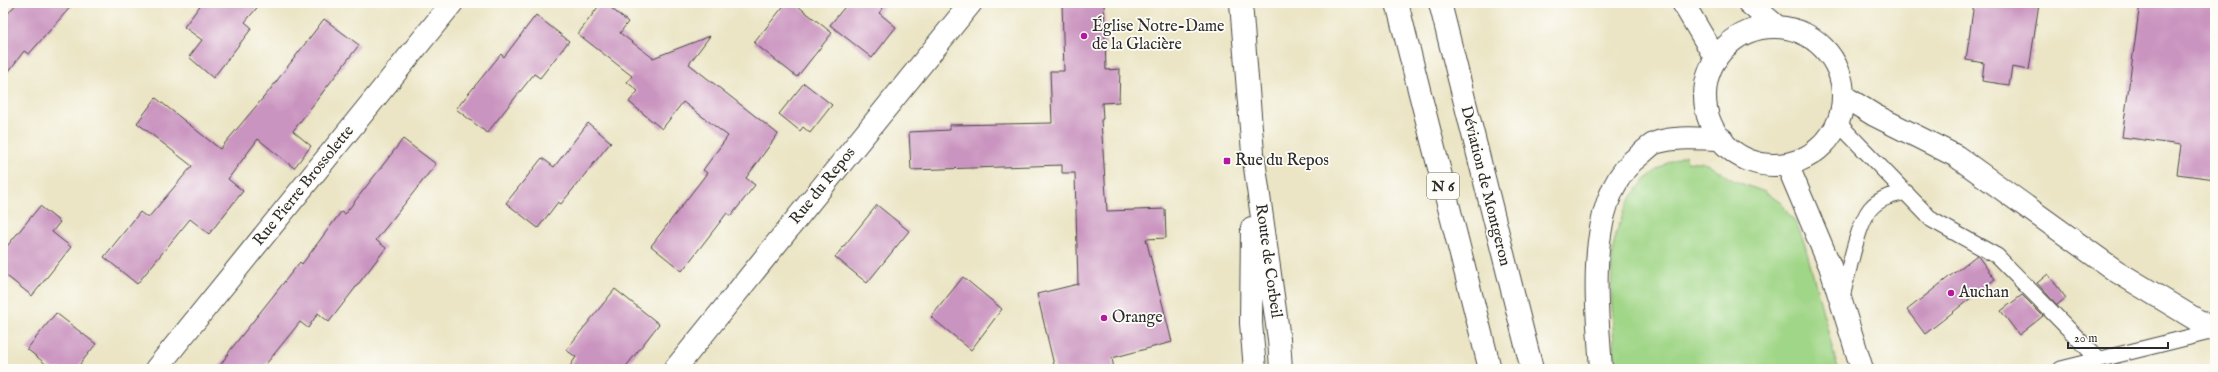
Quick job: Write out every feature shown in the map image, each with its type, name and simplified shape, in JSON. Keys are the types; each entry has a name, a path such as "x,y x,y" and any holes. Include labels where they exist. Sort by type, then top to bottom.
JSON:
{"street":[{"name":"Rue Pierre Brossolette","path":"156,369 452,3"},
{"name":"Rue du Repos","path":"675,369 971,3"},
{"name":"Route de Corbeil","path":"1241,3 1253,153 1279,339 1281,369"},
{"name":"N 6","path":"1397,3 1490,369"},
{"name":"Déviation de Montgeron","path":"1440,3 1532,369"},
{"path":"1683,3 1716,59"},
{"path":"1749,3 1775,25 1807,36 1820,48 1833,62 1839,74 1844,97 1839,124 1823,145 1806,157 1787,164 1771,166 1753,163 1735,152 1722,139 1713,126 1708,111 1706,93 1708,78 1716,59 1731,42 1752,29 1775,25"},
{"path":"1844,97 1874,115 1956,156 2116,271 2214,331"},
{"path":"1601,369 1598,315 1598,255 1602,215 1616,181 1632,160 1657,142 1684,139 1722,139"},
{"name":"Route de Corbeil","path":"1253,153 1251,323 1255,369"},
{"path":"1787,164 1830,266 1862,369"}],"lane":[{"path":"1839,124 1932,220 1997,256 2099,360"},
{"path":"1841,301 1854,248 1870,209 1886,196 1906,192"},
{"path":"2062,369 2214,331"}],"green space":[{"path":"1685,155 1687,161 1707,163 1734,181 1765,192 1781,203 1797,225 1805,245 1838,369 1616,369 1611,285 1616,232 1627,206 1646,179 1664,165"}],"building":[{"path":"17,3 74,3 29,54 24,51 3,79 3,19"},
{"path":"202,3 261,3 245,22 252,28 213,78 189,57 202,40 184,27"},
{"path":"601,3 605,3 628,22 620,33 653,58 710,36 689,64 778,134 746,178 755,185 731,216 727,213 682,271 651,246 707,173 703,170 728,136 683,102 662,129 629,102 638,91 627,82 632,76 578,34"},
{"path":"786,3 794,3 832,33 797,77 754,43"},
{"path":"848,3 887,3 879,13 896,27 872,58 830,25"},
{"path":"1062,3 1104,3 1106,70 1120,69 1119,102 1102,103 1103,119 1101,120 1107,211 1165,209 1166,238 1146,239 1172,342 1112,358 1114,369 1055,369 1037,294 1078,284 1075,173 1062,173 1062,165 911,170 909,132 950,130 950,125 1052,123 1050,71 1064,71"},
{"path":"1974,3 2039,3 2029,70 2012,67 2009,85 1982,81 1984,63 1966,60"},
{"path":"2140,3 2215,3 2215,179 2177,174 2181,145 2122,137"},
{"path":"536,15 569,41 540,78 534,74 487,133 456,109 501,54 504,57"},
{"path":"324,19 359,45 293,131 311,146 294,168 258,139 228,179 243,191 209,234 190,219 137,284 104,257 140,212 148,218 192,166 137,123 156,98 220,149 269,91"},
{"path":"804,83 832,105 810,133 803,127 800,131 779,114"},
{"path":"588,123 611,142 561,204 558,202 538,228 506,203 542,158 554,167"},
{"path":"403,139 436,164 376,240 386,248 329,322 318,313 308,328 300,322 262,369 218,369 231,349 300,262 302,264 341,212 345,214"},
{"path":"877,205 909,231 867,283 835,257"},
{"path":"40,206 60,222 52,232 71,247 32,296 3,273 3,251"},
{"path":"1977,255 1995,279 1925,334 1907,310"},
{"path":"2048,274 2066,298 2057,305 2037,283"},
{"path":"963,277 1002,309 971,350 931,317"},
{"path":"615,289 659,324 624,369 568,369 576,357 566,350"},
{"path":"2022,295 2043,316 2019,335 2001,311"},
{"path":"56,313 96,344 76,369 52,369 27,349"}],"place":[{"name":"Église Notre-Dame de la Glacière","path":"1084,36"},
{"name":"Rue du Repos","path":"1227,161"},
{"name":"Auchan","path":"1951,293"},
{"name":"Orange","path":"1104,318"}]}
